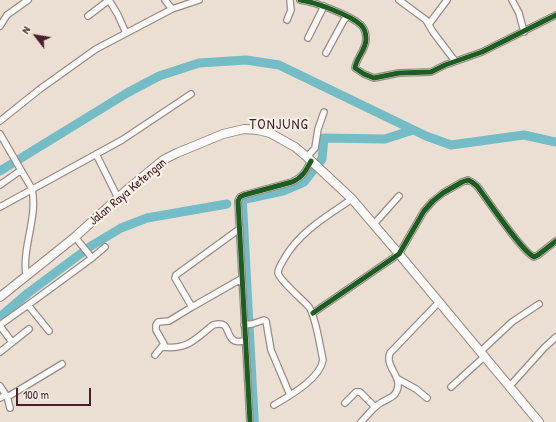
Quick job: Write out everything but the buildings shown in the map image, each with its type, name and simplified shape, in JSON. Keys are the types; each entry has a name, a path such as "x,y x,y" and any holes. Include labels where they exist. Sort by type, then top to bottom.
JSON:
{"highway":[{"name":"Jalan Raya Ketengan","path":"0,297 74,237 169,156 213,137 234,131 252,129 270,133 295,147 352,199 539,422"}],"street":[{"path":"0,26 7,15 28,0"},
{"path":"88,16 109,0 126,33"},
{"path":"166,0 172,9"},
{"path":"0,121 80,60 126,33 172,9 199,0"},
{"path":"300,0 311,1 321,10 345,21 361,25 367,37 366,43 355,67 364,74 374,78 399,73 427,73 455,61 482,52 556,16"},
{"path":"399,0 426,20 433,32 455,61"},
{"path":"429,24 447,0"},
{"path":"512,0 519,13 524,32"},
{"path":"287,20 291,10 290,2"},
{"path":"308,38 321,10"},
{"path":"326,53 345,21"},
{"path":"0,207 122,140 190,94"},
{"path":"250,422 245,341 248,324 241,279 238,201 240,197 298,179 306,170 311,160 315,148 318,129 324,112"},
{"path":"0,134 32,189 34,206 26,253 26,275"},
{"path":"96,154 118,198"},
{"path":"0,185 21,170"},
{"path":"312,313 399,254 424,211 433,201 443,193 468,180 477,186 530,255 534,257 556,242"},
{"path":"374,224 399,196"},
{"path":"274,405 290,395 314,376 322,365 323,360 312,313 282,279 278,272 279,269 288,251 301,237 316,224 352,199"},
{"path":"192,308 175,278 176,275 238,230"},
{"path":"74,237 90,256"},
{"path":"12,342 0,326 105,246"},
{"path":"155,355 163,347 163,342 156,330 156,325 158,322 169,321 241,279"},
{"path":"427,398 416,389 398,379 388,364 388,357 390,353 439,302"},
{"path":"451,388 512,322 539,304"},
{"path":"28,305 49,330"},
{"path":"248,324 264,320 267,323 268,339 271,350 290,395"},
{"path":"163,347 171,348 184,346 213,325 219,324 226,327 233,340 245,341"},
{"path":"0,352 29,329"},
{"path":"509,387 544,348 556,337"},
{"path":"0,398 62,364"},
{"path":"361,422 375,407 394,395 397,389 398,379"},
{"path":"0,386 7,395 10,408"},
{"path":"344,403 356,392 360,392 375,407"}],"waterway":[{"path":"0,171 127,93 159,76 199,63 246,60 279,65 426,136 451,145 524,135 556,142"},
{"path":"241,200 283,191 304,182 322,159 324,138 385,139 413,130"},
{"path":"244,200 256,422"},
{"path":"0,317 28,293 91,246 121,228 147,218 227,204"}],"cycle path":[{"path":"300,0 314,3 332,10 349,17 361,25 365,33 366,43 355,68 374,78 399,73 431,72 445,65 482,52 556,15"},
{"path":"250,422 238,201 240,197 244,195 292,182 303,174 311,161"},
{"path":"313,313 399,254 424,211 433,201 443,193 468,180 477,186 521,246 534,257 556,241"}],"district":[{"name":"TONJUNG","path":"279,125"}]}
